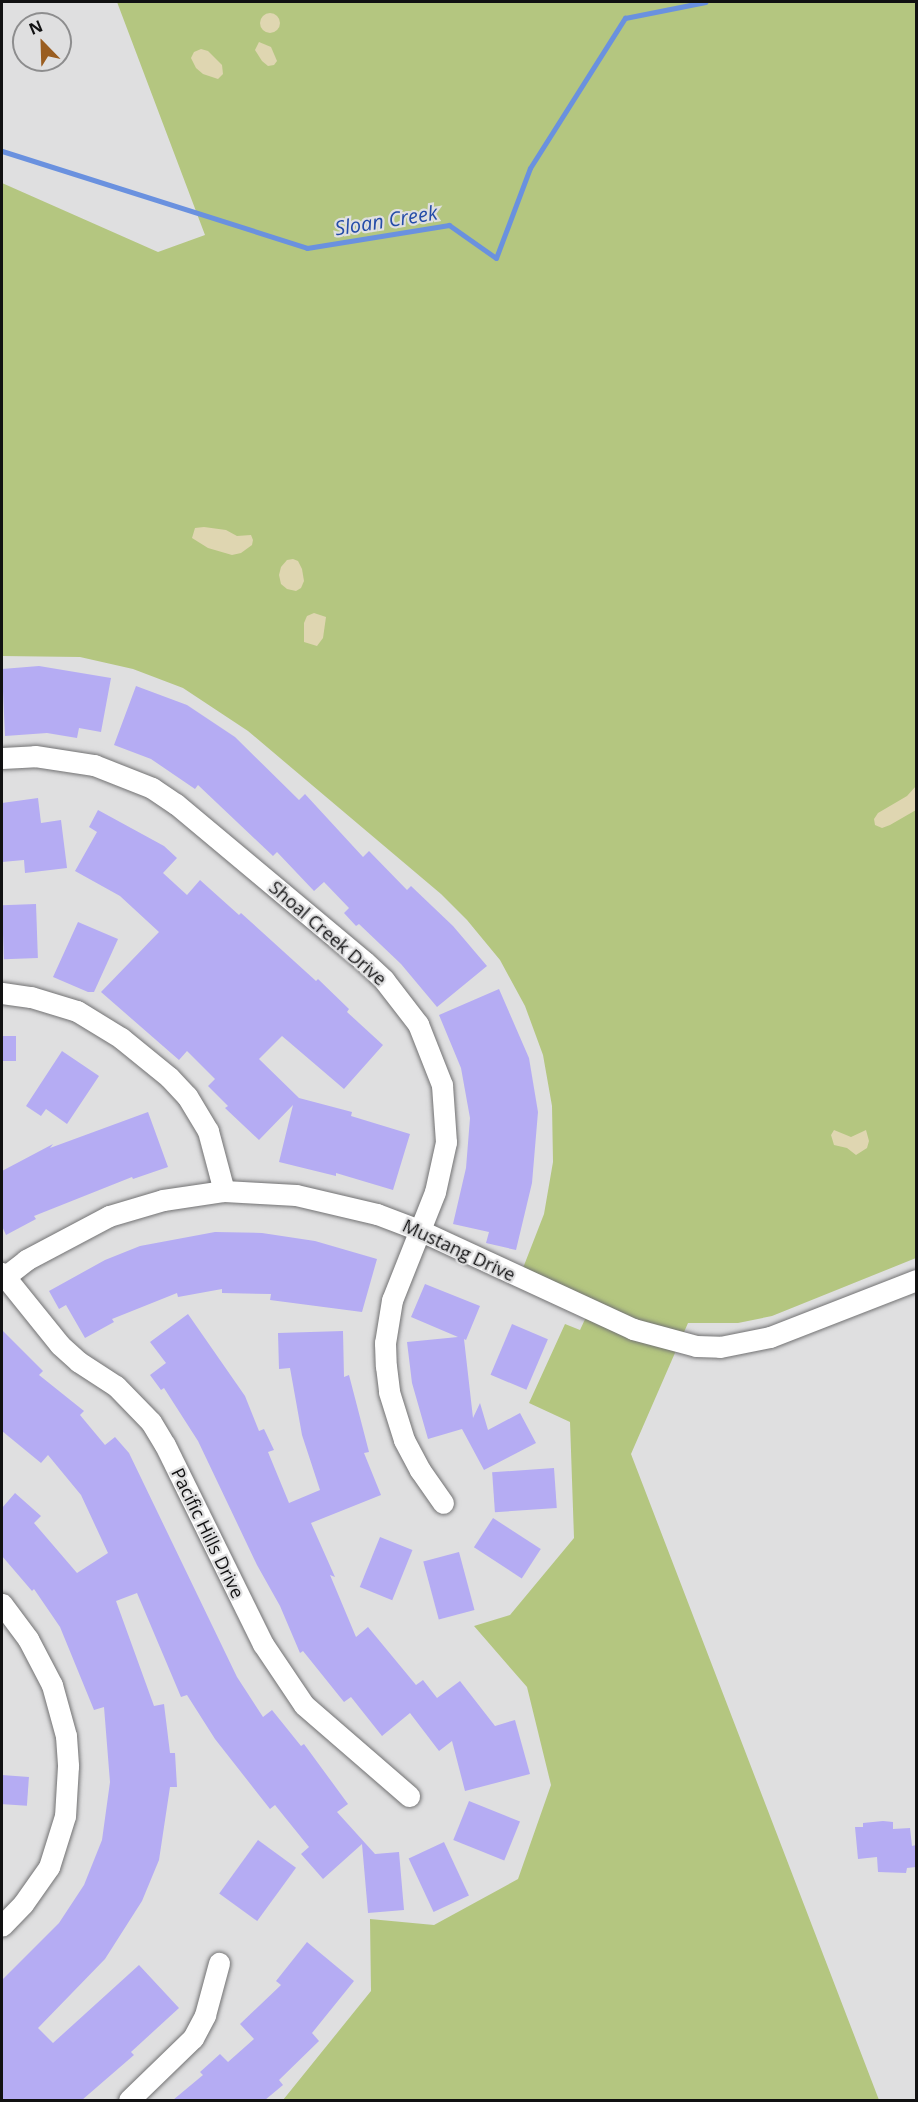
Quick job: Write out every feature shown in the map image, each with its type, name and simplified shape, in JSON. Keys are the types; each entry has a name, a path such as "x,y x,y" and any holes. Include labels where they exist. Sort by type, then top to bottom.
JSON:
{"street":[{"name":"Shoal Creek Drive","path":"2,758 35,756 94,765 152,788 176,804 384,980 418,1024 430,1050 444,1103 446,1142 442,1168 392,1300 385,1343 386,1366 389,1392 404,1440 420,1470 443,1503"},
{"path":"2,993 31,997 77,1011 121,1038 169,1077 186,1096 208,1131 224,1191"},
{"name":"Mustang Drive","path":"3,1276 26,1260 109,1216 163,1200 224,1191 296,1195 342,1203 419,1230 595,1313 652,1336 696,1346 720,1347 770,1336 916,1280"},
{"name":"Pacific Hills Drive","path":"3,1276 60,1345 79,1362 116,1386 152,1422 263,1644 304,1705 409,1796"},
{"path":"2,1604 28,1639 52,1685 66,1736 68,1766 65,1816 49,1867 24,1904 2,1926"},
{"path":"129,2100 193,2038 205,2015 219,1963"}],"green space":[{"path":"117,2 916,2 916,1258 772,1316 738,1323 688,1323 631,1454 879,2100 283,2100 371,1991 370,1919 434,1925 518,1879 551,1785 527,1687 474,1626 510,1615 574,1538 570,1422 529,1403 565,1324 580,1330 594,1300 523,1268 544,1214 553,1162 552,1106 543,1055 525,1006 500,960 467,920 441,894 248,731 183,688 133,669 80,657 2,656 2,183 158,252 205,235"}],"sand":[{"path":"270,13 277,16 280,23 277,30 270,33 263,30 260,23 263,16"},
{"path":"259,42 271,47 277,61 274,65 268,66 262,61 255,50"},
{"path":"201,49 208,51 222,65 223,74 218,79 203,74 196,68 191,58 194,52"},
{"path":"195,528 226,530 237,536 251,535 252,545 241,553 232,555 208,548 192,538"},
{"path":"287,560 298,561 302,569 304,581 301,588 296,591 287,589 281,584 279,575 281,567"},
{"path":"314,613 326,617 323,638 317,646 304,642 304,623 307,616"},
{"path":"916,786 916,810 882,828 875,825 874,819 878,813 907,796"},
{"path":"834,1130 851,1137 866,1130 869,1141 867,1148 856,1155 847,1148 834,1145 831,1135"}],"building":[{"path":"39,666 111,678 101,732 79,728 77,738 47,733 5,736 2,669"},
{"path":"136,686 187,705 235,737 299,800 305,794 363,857 369,851 407,890 411,886 453,926 487,966 437,1007 401,964 359,924 356,926 344,913 349,908 324,882 314,891 277,852 273,856 198,785 195,789 151,759 114,745"},
{"path":"38,798 41,823 61,820 67,868 25,873 24,860 2,862 2,803"},
{"path":"98,810 164,846 177,858 163,873 187,895 200,880 239,915 241,913 316,981 318,979 349,1009 347,1012 383,1045 344,1089 282,1036 259,1059 299,1098 352,1112 351,1116 410,1134 393,1190 336,1173 336,1176 279,1162 293,1105 259,1140 225,1108 228,1106 208,1086 215,1079 187,1051 179,1060 101,992 159,932 120,896 75,871 97,832 89,827"},
{"path":"36,904 38,958 4,959 2,905"},
{"path":"78,922 118,939 94,992 88,992 53,977"},
{"path":"499,989 529,1058 538,1112 532,1183 516,1250 486,1243 489,1232 453,1224 466,1168 470,1118 461,1068 439,1015"},
{"path":"2,1036 16,1036 16,1061 2,1061"},
{"path":"62,1051 99,1076 67,1124 46,1109 41,1116 26,1106"},
{"path":"148,1112 168,1167 133,1179 132,1177 34,1216 36,1219 6,1235 2,1226 2,1171 53,1144 50,1148"},
{"path":"215,1232 262,1233 315,1241 377,1259 362,1312 270,1300 271,1294 222,1293 222,1289 178,1297 177,1293 112,1319 114,1322 85,1338 66,1305 59,1309 49,1291 105,1260 140,1246"},
{"path":"425,1284 480,1306 466,1340 464,1339 473,1418 480,1403 488,1430 520,1413 536,1443 484,1470 462,1429 428,1439 412,1383 407,1342 458,1337 411,1317"},
{"path":"188,1314 245,1396 259,1431 264,1429 274,1450 268,1452 289,1503 320,1490 302,1435 290,1368 279,1369 278,1333 343,1331 344,1377 349,1375 369,1452 364,1453 381,1495 311,1523 335,1577 330,1575 356,1637 368,1627 416,1685 423,1680 437,1698 460,1681 495,1726 515,1720 530,1774 465,1791 452,1741 439,1751 410,1713 382,1736 351,1697 344,1702 303,1651 300,1653 280,1606 257,1565 198,1441 164,1388 161,1390 150,1375 166,1363 150,1342"},
{"path":"512,1324 548,1339 526,1390 491,1375"},
{"path":"2,1330 43,1371 39,1375 84,1411 80,1415 105,1445 115,1437 129,1453 237,1677 263,1717 272,1710 301,1746 304,1744 348,1804 337,1812 375,1854 399,1852 404,1910 368,1913 362,1844 323,1879 301,1854 309,1847 275,1805 270,1809 215,1739 187,1695 181,1697 137,1593 116,1601 154,1706 164,1704 170,1753 175,1753 177,1787 170,1787 159,1860 142,1901 105,1959 38,2028 53,2043 139,1965 179,2008 131,2052 134,2055 82,2100 2,2100 2,1980 59,1923 84,1885 102,1840 110,1782 104,1707 94,1710 60,1627 34,1589 32,1591 2,1556 2,1508 15,1493 41,1516 34,1523 77,1573 108,1553 81,1495 48,1455 41,1463 2,1431"},
{"path":"554,1468 557,1508 495,1512 492,1472"},
{"path":"493,1518 541,1549 522,1578 474,1547"},
{"path":"380,1537 412,1550 392,1600 360,1587"},
{"path":"459,1552 475,1610 439,1620 423,1562"},
{"path":"2,1775 29,1777 27,1806 2,1804"},
{"path":"469,1801 520,1822 504,1861 453,1840"},
{"path":"893,1822 893,1829 910,1828 912,1846 916,1845 916,1867 907,1868 906,1873 878,1872 877,1857 858,1859 855,1827 863,1827 863,1823"},
{"path":"258,1840 296,1868 257,1921 219,1893"},
{"path":"444,1842 469,1895 434,1912 409,1858"},
{"path":"307,1942 354,1981 312,2033 319,2041 279,2080 283,2085 265,2100 173,2100 203,2075 200,2072 220,2054 228,2062 254,2039 240,2024 281,1985 276,1981"}],"waterway":[{"name":"Sloan Creek","path":"2,151 307,248 449,225 496,258 530,168 625,18 705,2"}]}
